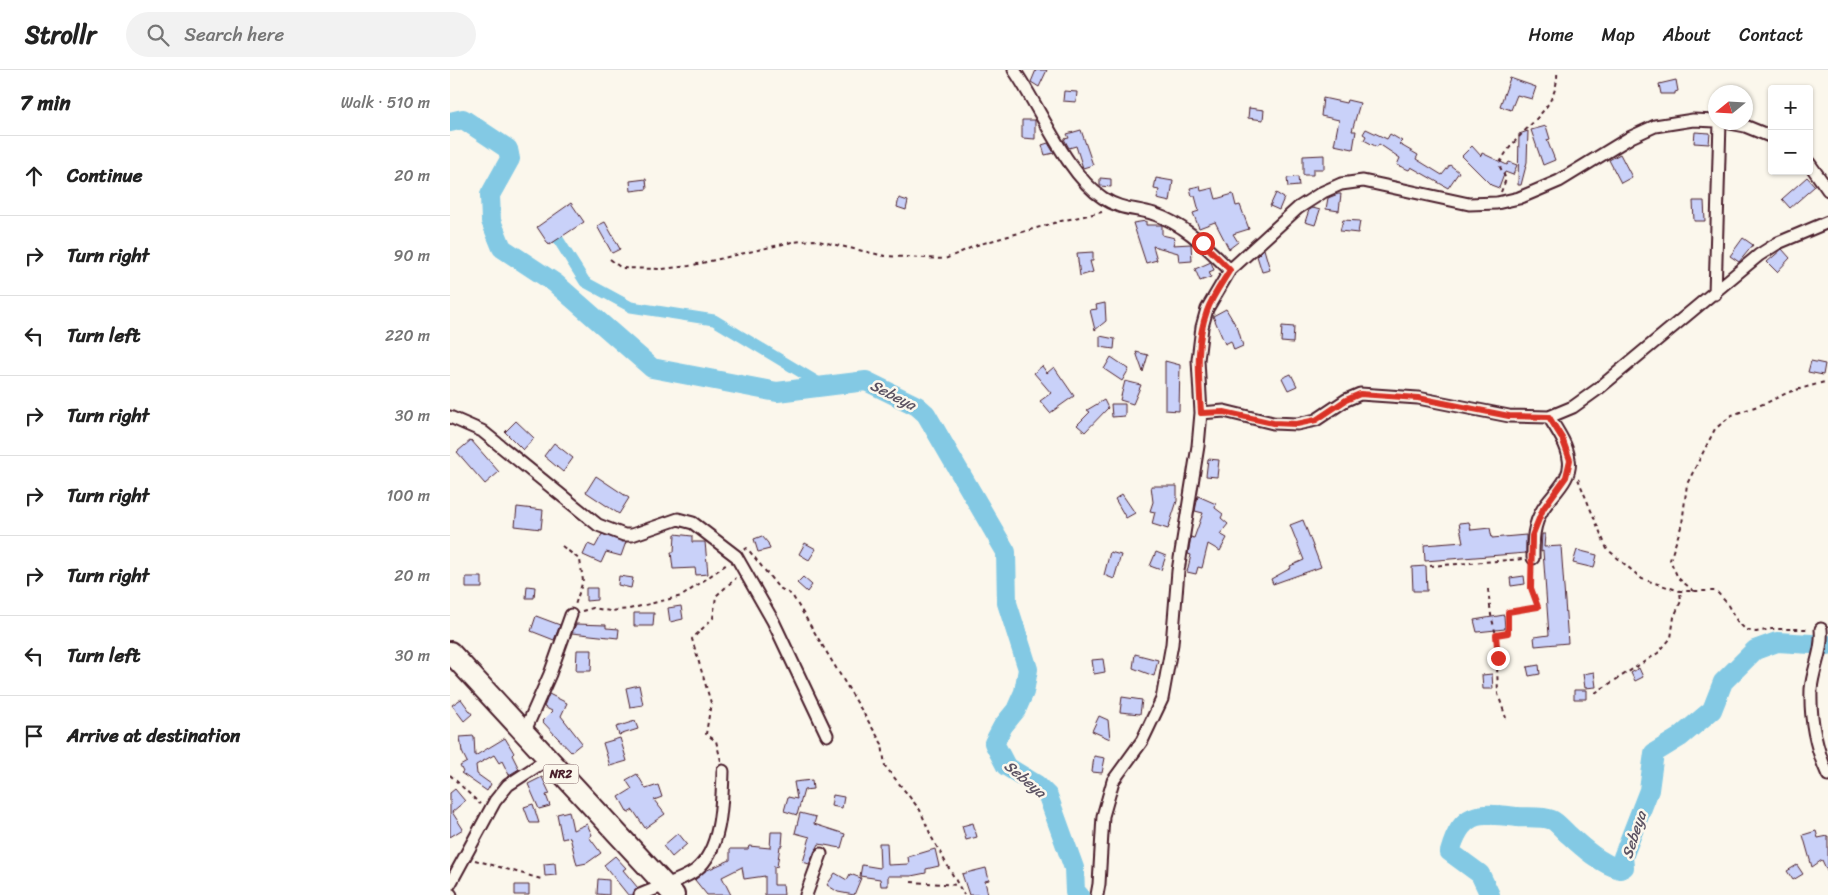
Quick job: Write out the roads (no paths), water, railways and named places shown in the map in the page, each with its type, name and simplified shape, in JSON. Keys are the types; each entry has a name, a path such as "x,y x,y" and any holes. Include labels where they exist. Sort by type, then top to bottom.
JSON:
{"highway":[{"name":"NR2","path":"450,652 669,890"}],"street":[{"path":"1014,70 1070,162 1086,183 1102,198 1119,208 1152,214 1181,225 1203,243 1230,270"},
{"path":"1098,890 1103,816 1113,781 1142,741 1162,699 1172,644 1178,571 1198,446 1201,413 1198,360 1202,327 1207,309 1230,270 1298,208 1323,192 1341,184 1363,181 1469,204 1497,203 1518,198 1559,181 1632,137 1655,126 1693,120 1708,121"},
{"path":"1753,129 1768,135"},
{"path":"1715,294 1720,130"},
{"path":"1813,169 1828,190"},
{"path":"1201,413 1224,412 1273,423 1297,424 1316,420 1346,400 1360,394 1418,398 1509,416 1549,417 1573,407 1598,389 1760,255 1778,243 1828,222"},
{"path":"1533,558 1532,536 1537,522 1543,509 1566,477 1570,460 1562,438 1549,417"},
{"path":"450,418 482,431 598,525 624,535 632,535 678,520 692,523 732,560 773,621 827,735"},
{"path":"524,733 550,674 571,615"},
{"path":"1822,639 1811,690 1817,747 1828,775"},
{"path":"450,884 489,812 508,785 548,759"},
{"path":"640,895 669,890 696,870 707,856 722,816 723,771"},
{"path":"806,895 821,854"}],"waterway":[{"name":"Sebeya","path":"450,122 463,119 508,149 510,159 490,195 491,221 502,248 555,283 652,368 777,392 866,381 917,406 926,414 1006,552 1007,603 1028,669 1024,692 1016,710 1003,726 994,743 1006,766 1037,785 1048,796 1074,868 1075,892 1079,895"},
{"path":"558,239 585,282 631,307 714,320 824,386"},
{"name":"Sebeya","path":"1490,895 1480,874 1450,852 1460,828 1466,821 1482,815 1552,820 1593,855 1620,869 1624,867 1623,857 1649,790 1654,753 1680,737 1712,710 1723,682 1755,650 1777,642 1828,645"}]}
